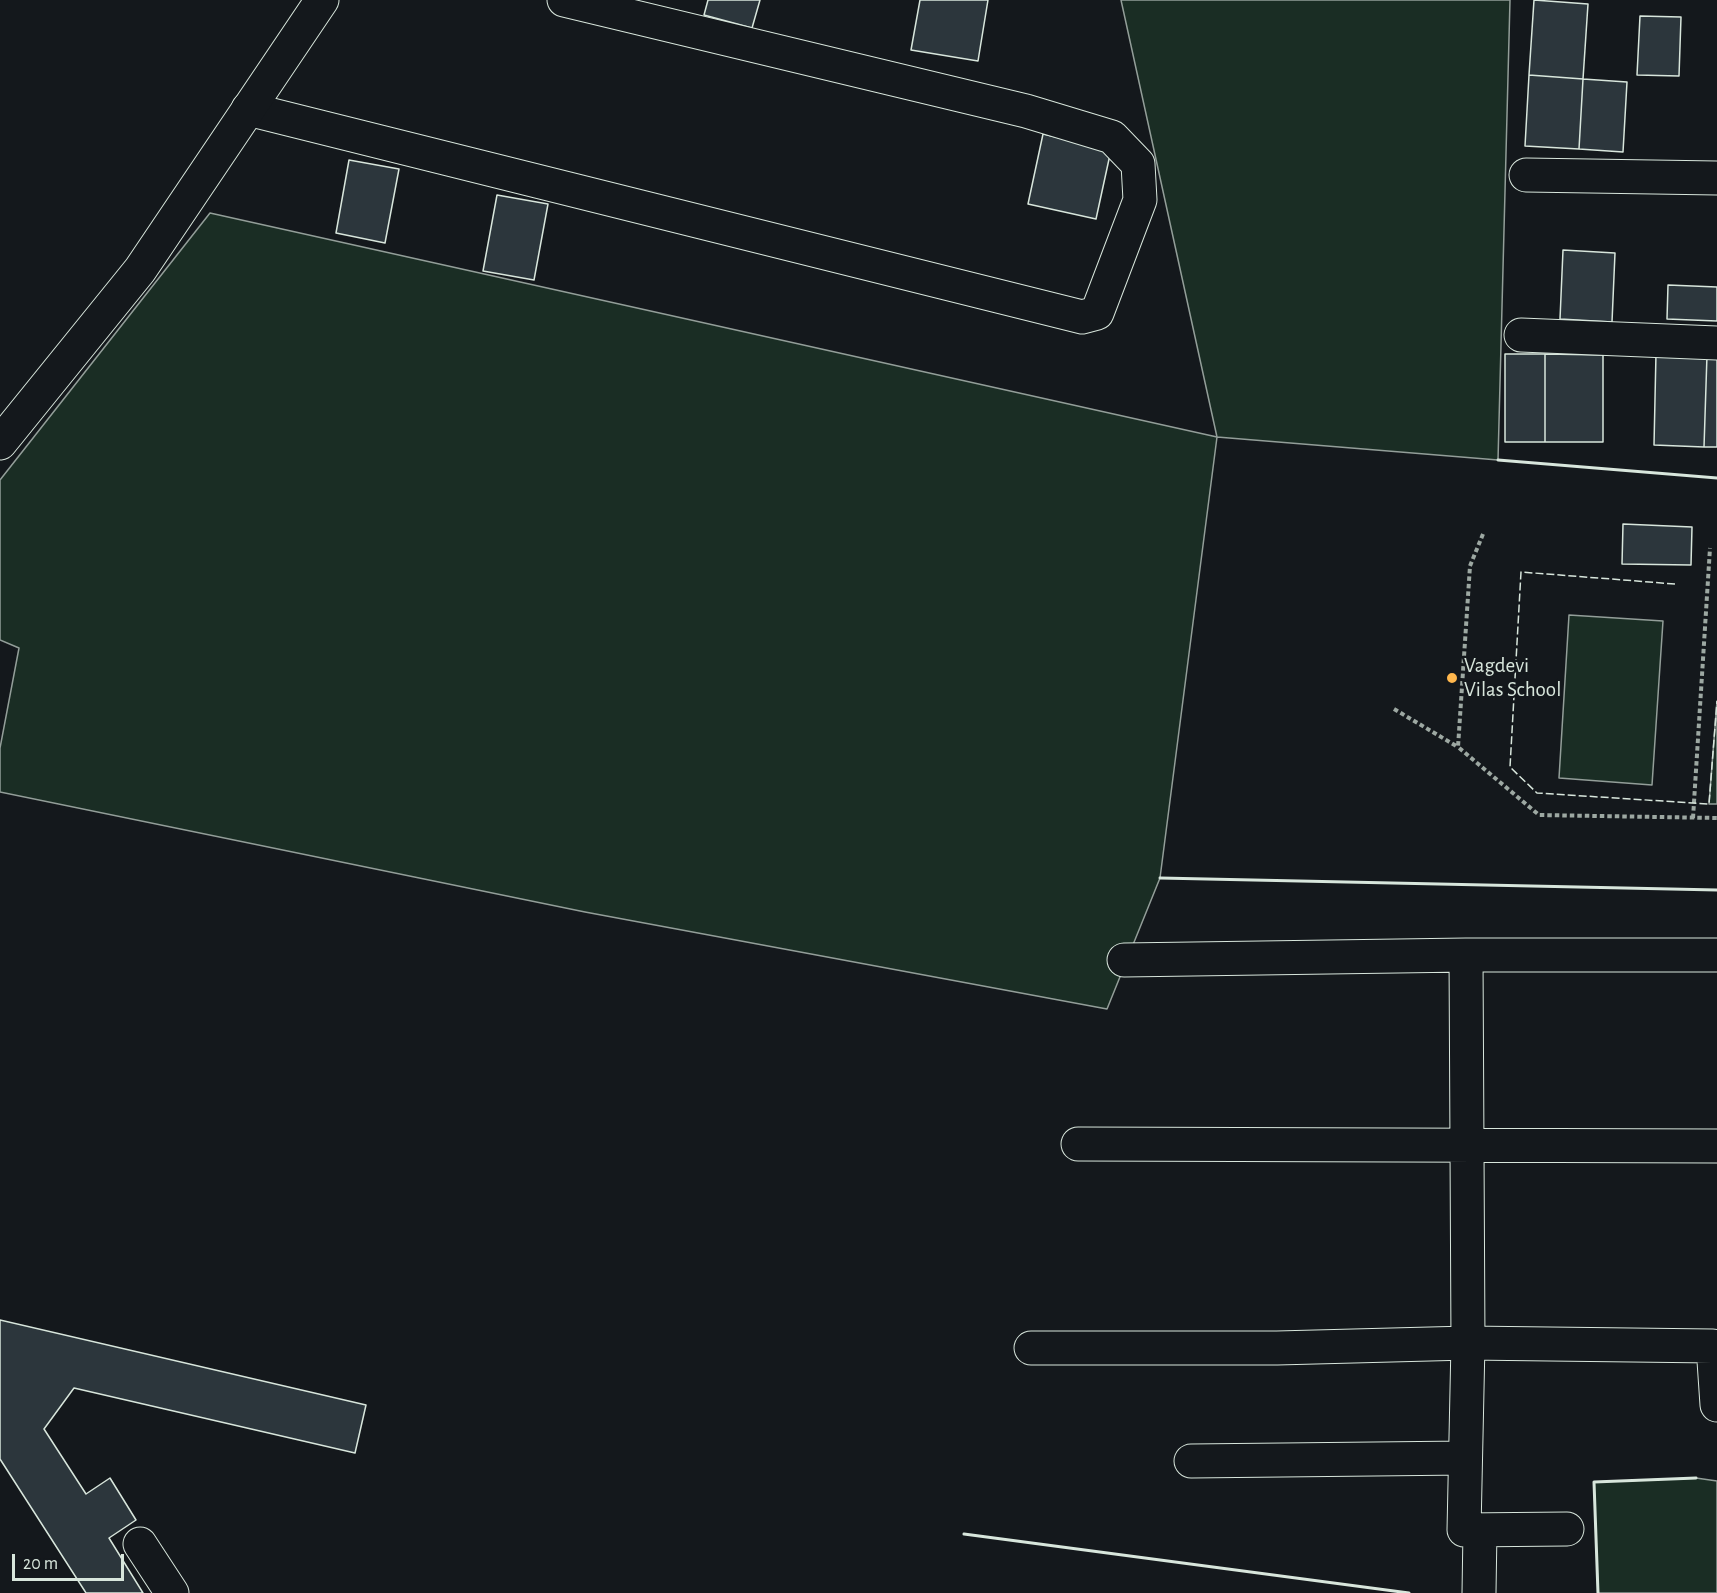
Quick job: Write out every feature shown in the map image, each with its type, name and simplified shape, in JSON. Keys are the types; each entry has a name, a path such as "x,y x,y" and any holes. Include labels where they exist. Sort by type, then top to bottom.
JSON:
{"street":[{"path":"0,443 140,270 322,0"},
{"path":"248,109 1082,317 1097,313 1140,200 1138,164 1112,137 1026,111 564,0"},
{"path":"1526,175 1717,178"},
{"path":"1521,335 1717,343"},
{"path":"1124,960 1717,955"},
{"path":"1466,956 1468,1343 1464,1530 1567,1529"},
{"path":"1078,1144 1717,1146"},
{"path":"1031,1348 1277,1348 1468,1343 1713,1347 1717,1405"},
{"path":"1191,1461 1466,1458"},
{"path":"1479,1593 1480,1530"},
{"path":"140,1544 172,1593"}],"path":[{"path":"1458,747 1470,566 1483,534"},
{"path":"1693,818 1710,548"},
{"path":"1394,709 1458,747 1539,815 1717,818"}],"green space":[{"path":"1121,0 1510,0 1498,460 1217,437"},
{"path":"210,213 1217,437 1160,878 1107,1009 585,912 0,792 0,748 19,648 0,640 0,480"},
{"path":"1569,615 1663,621 1652,785 1559,778"},
{"path":"1717,701 1717,804 1709,804"},
{"path":"1696,1478 1717,1481 1717,1593 1598,1593 1594,1482"}],"building":[{"path":"708,0 760,0 752,28 704,15"},
{"path":"920,0 988,0 978,61 911,50"},
{"path":"1534,0 1588,4 1583,79 1529,75"},
{"path":"1640,16 1681,17 1679,76 1637,75"},
{"path":"1529,75 1583,79 1579,149 1525,146"},
{"path":"1583,79 1627,82 1623,152 1579,149"},
{"path":"1043,134 1111,150 1096,219 1028,204"},
{"path":"349,160 399,169 385,243 336,233"},
{"path":"497,195 548,204 534,280 483,271"},
{"path":"1563,250 1615,253 1612,322 1560,319"},
{"path":"1668,285 1717,287 1717,321 1667,319"},
{"path":"1656,353 1707,355 1704,447 1654,445"},
{"path":"1505,354 1545,354 1545,442 1505,442"},
{"path":"1545,354 1603,355 1603,442 1545,442"},
{"path":"1707,355 1717,355 1717,447 1704,447"},
{"path":"1623,524 1692,527 1691,565 1622,564"},
{"path":"0,1320 366,1405 355,1453 74,1388 44,1429 86,1494 110,1478 136,1520 109,1538 143,1593 86,1593 0,1459"}],"fence":[{"path":"1675,584 1521,572 1510,767 1537,793 1709,804 1717,701"}],"wall":[{"path":"1498,460 1717,478"},
{"path":"1160,878 1717,890"},
{"path":"1598,1593 1594,1482 1696,1478"},
{"path":"964,1534 1409,1593"}],"place":[{"name":"Vagdevi Vilas School","path":"1452,678"}]}
